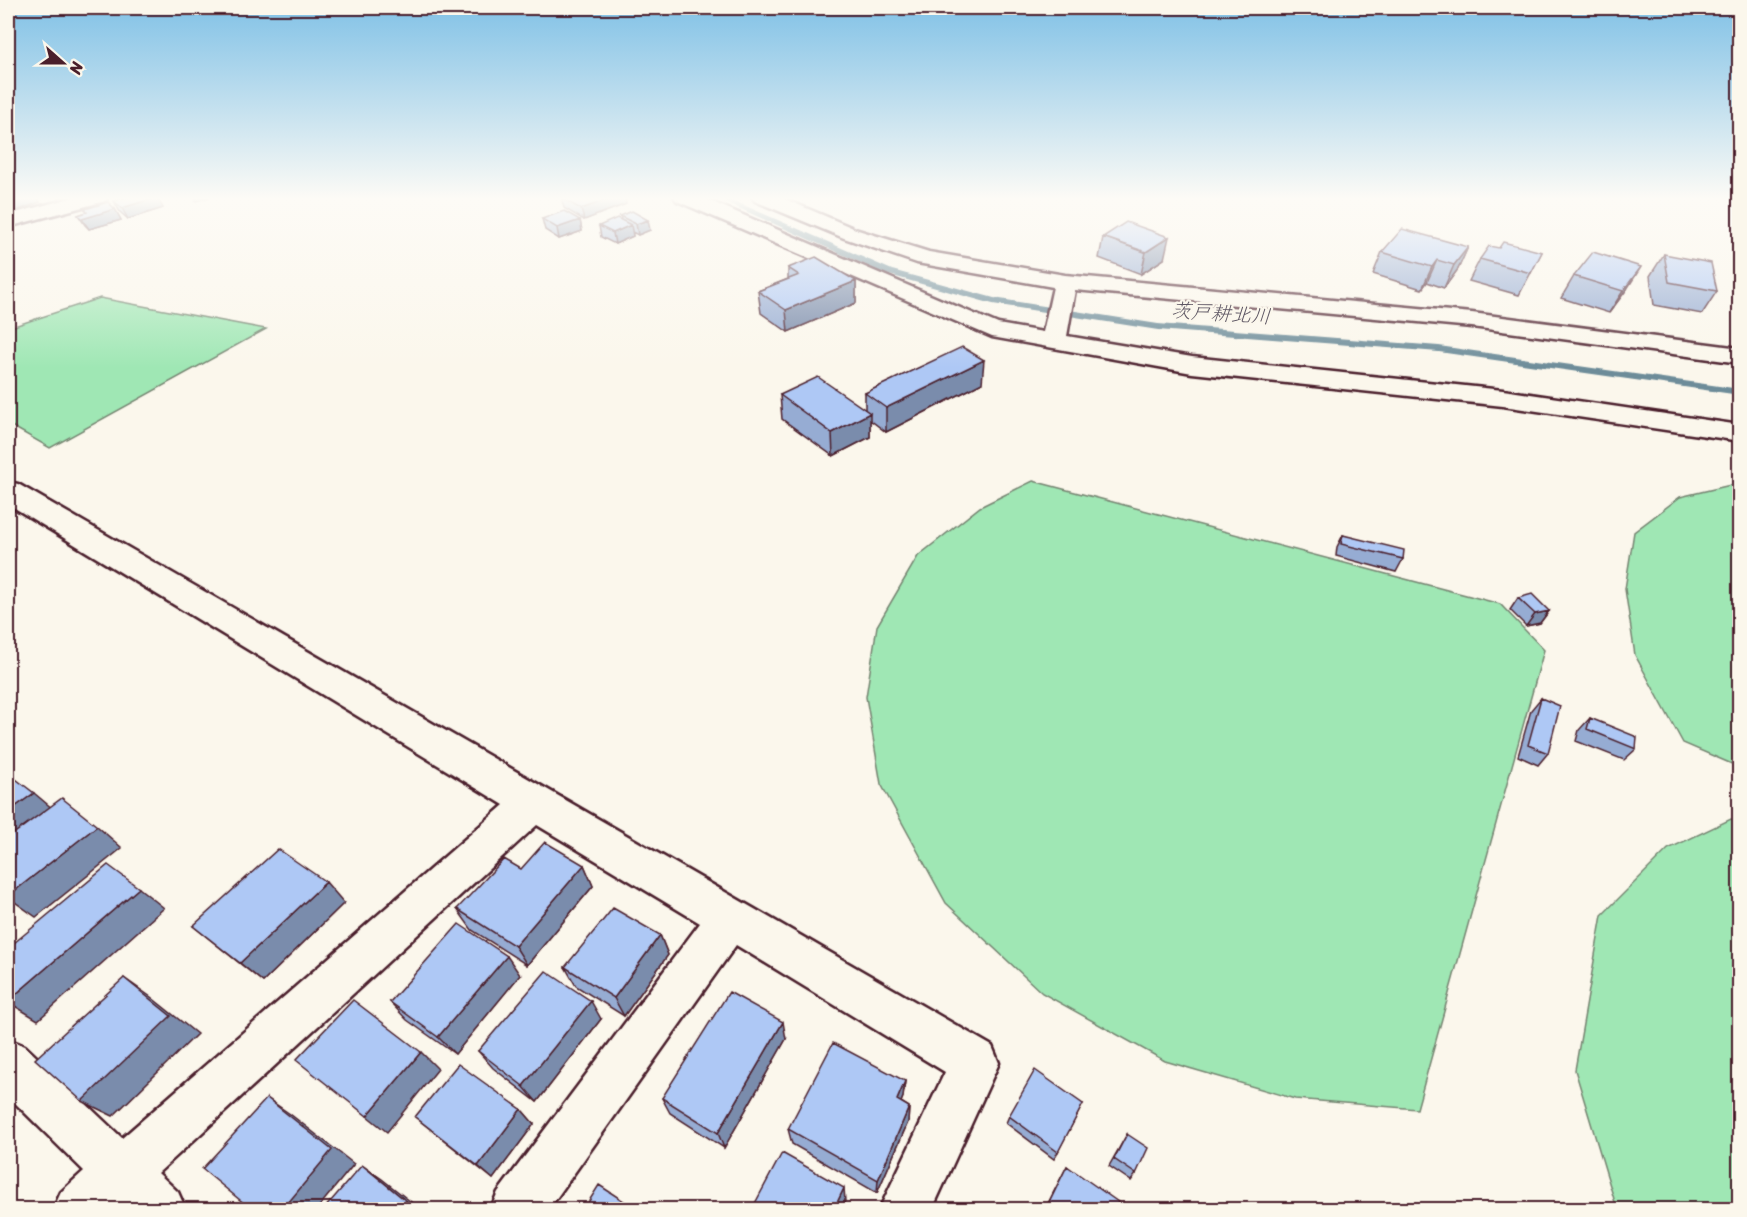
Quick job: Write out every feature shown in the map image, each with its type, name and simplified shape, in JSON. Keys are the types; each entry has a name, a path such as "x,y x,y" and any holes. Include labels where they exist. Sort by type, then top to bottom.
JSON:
{"street":[{"path":"816,254 993,330 1059,311 1472,320 1740,356"},
{"path":"912,254 1192,365 1503,398 1740,433"},
{"path":"8,491 975,1063 905,1209"},
{"path":"79,1209 535,802"},
{"path":"516,1209 730,918"},
{"path":"8,1064 160,1209"}],"green space":[{"path":"100,298 266,329 50,448 8,424 8,328"},
{"path":"1033,481 1500,604 1544,650 1417,1109 1295,1099 1165,1061 1042,993 946,903 881,784 866,697 877,626 918,556 980,507"},
{"path":"1740,483 1739,767 1683,743 1635,655 1625,589 1634,532 1680,497"},
{"path":"1731,819 1740,823 1739,1209 1617,1209 1575,1070 1602,915 1668,849"}],"building":[{"path":"1388,254 1463,254 1454,265 1437,260 1432,267"},
{"path":"1484,254 1541,254 1531,273 1480,259"},
{"path":"1592,254 1599,254 1641,267 1623,291 1574,276"},
{"path":"1664,254 1711,263 1717,291 1669,282"},
{"path":"816,257 856,281 786,310 758,291 799,275 788,268"},
{"path":"962,347 984,360 886,408 865,393"},
{"path":"818,377 870,413 832,433 780,395"},
{"path":"1343,535 1404,550 1403,559 1341,544"},
{"path":"1532,594 1549,611 1535,614 1518,598"},
{"path":"1541,698 1560,706 1548,753 1528,745"},
{"path":"1590,718 1637,737 1636,749 1587,729"},
{"path":"8,773 34,793 8,812"},
{"path":"62,798 97,826 8,896 8,838"},
{"path":"545,842 584,865 515,946 457,909 504,859 521,869"},
{"path":"278,849 326,882 240,963 193,926"},
{"path":"108,865 139,888 8,1001 8,948"},
{"path":"613,908 660,935 614,998 565,967"},
{"path":"459,924 507,956 438,1037 390,1002"},
{"path":"546,971 591,1001 523,1086 478,1051"},
{"path":"124,978 171,1016 82,1101 35,1059"},
{"path":"729,992 783,1022 718,1133 662,1098"},
{"path":"353,1000 421,1052 367,1116 296,1060"},
{"path":"833,1043 905,1081 897,1100 909,1107 878,1180 788,1129"},
{"path":"458,1064 521,1109 478,1166 415,1117"},
{"path":"1035,1070 1083,1104 1058,1152 1009,1116"},
{"path":"267,1098 332,1150 283,1209 251,1209 202,1169"},
{"path":"1127,1134 1148,1148 1136,1174 1114,1159"},
{"path":"782,1153 844,1188 834,1209 752,1209"},
{"path":"362,1165 416,1209 324,1209"},
{"path":"1067,1166 1118,1202 1115,1209 1046,1209"},
{"path":"599,1185 636,1209 584,1209"}],"waterway":[{"name":"茨戸耕北川","path":"847,254 889,272 993,301 1158,327 1439,349 1740,392"}]}
